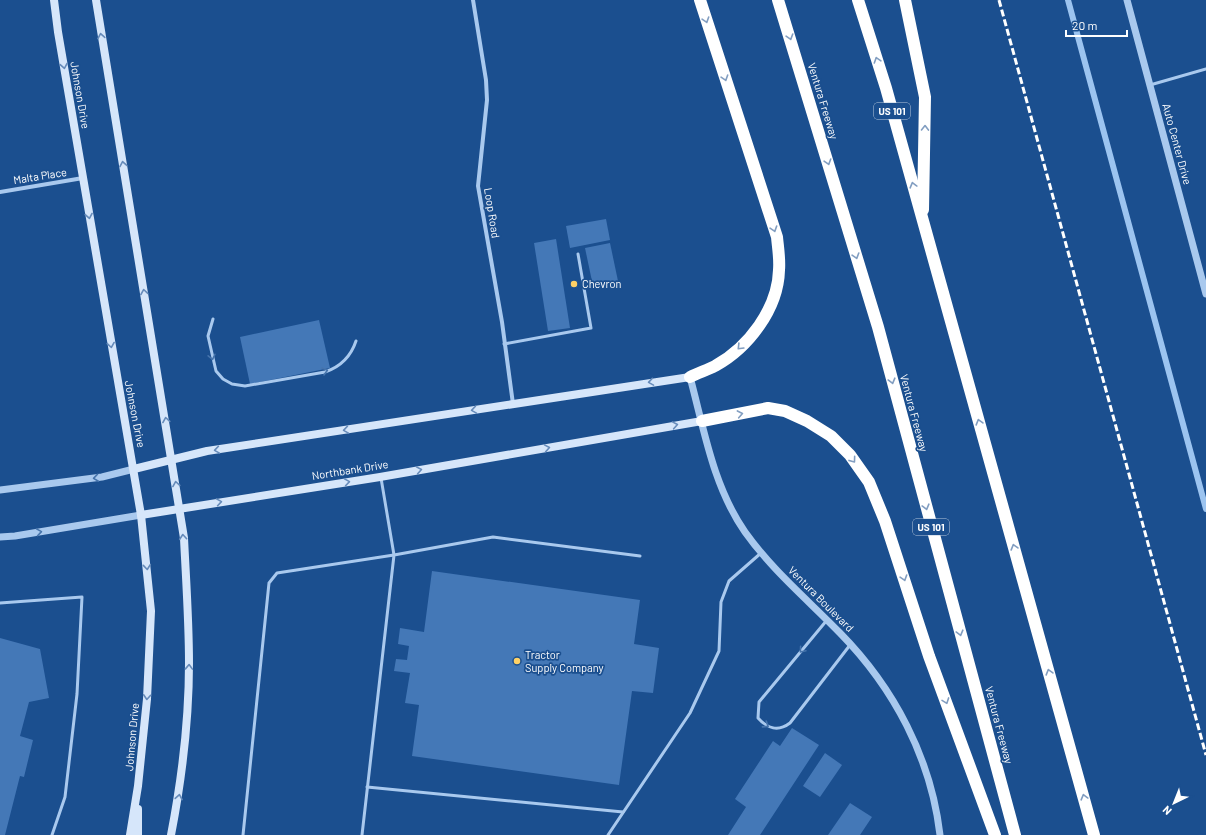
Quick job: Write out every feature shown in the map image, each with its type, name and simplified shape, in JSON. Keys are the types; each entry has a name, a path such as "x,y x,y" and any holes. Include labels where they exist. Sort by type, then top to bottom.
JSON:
{"highway":[{"path":"690,376 715,366 738,350 757,328 773,301 780,271 777,237 700,0"},
{"name":"Ventura Freeway","path":"778,0 878,328 1015,835"},
{"name":"US 101","path":"858,0 886,88 1094,835"},
{"path":"905,0 925,97 923,223"},
{"path":"702,421 768,408 785,411 807,421 831,436 850,455 869,482 885,521 929,656 995,835"}],"main road":[{"name":"Johnson Drive","path":"54,0 58,32 134,469 141,514 151,611 146,699 138,786 130,835"},
{"path":"96,0 180,509 188,612 189,664 185,747 180,794 171,835"},
{"path":"134,469 213,450 690,376"},
{"name":"Northbank Drive","path":"141,514 380,477 702,421"},
{"path":"138,786 138,835"}],"street":[{"name":"Loop Road","path":"473,0 486,80 487,100 478,186 513,404"},
{"name":"Auto Center Drive","path":"1127,0 1206,290"},
{"name":"Malta Place","path":"0,192 83,178"},
{"name":"Ventura Boulevard","path":"690,376 717,477 744,530 761,553 851,644 880,679 910,732 928,779 940,835"},
{"path":"0,490 102,477 134,469"},
{"name":"Northbank Drive","path":"0,537 22,535 141,514"}],"lane":[{"path":"1150,85 1206,69"},
{"path":"504,344 591,328 578,254"},
{"path":"213,319 208,336 216,371 223,379 232,384 245,386 325,372 336,368 351,352 356,341"},
{"path":"362,835 394,555 380,477"},
{"path":"243,835 269,583 277,573 394,555 493,537 640,556"},
{"path":"608,835 690,713 719,651 721,602 729,581 761,553"},
{"path":"0,603 82,597 78,694 66,789 52,835"},
{"path":"827,620 759,702 758,718 763,724 774,729 783,728 790,722 851,644"},
{"path":"367,787 623,812"}],"building":[{"path":"606,219 610,240 570,248 566,226"},
{"path":"556,239 570,328 548,331 534,243"},
{"path":"610,243 618,281 593,286 585,248"},
{"path":"319,320 330,368 250,384 240,337"},
{"path":"432,571 640,600 634,644 659,648 653,693 632,691 619,785 412,756 419,705 405,703 410,673 394,671 396,659 407,660 409,646 398,644 400,628 424,632"},
{"path":"0,638 40,649 49,698 29,702 20,736 33,740 24,777 20,776 5,835 0,835"},
{"path":"792,728 819,745 760,835 728,835 746,807 735,799 773,741 780,746"},
{"path":"825,753 842,765 820,797 803,786"},
{"path":"850,803 872,817 860,835 828,835"}],"waterway":[{"path":"1068,0 1206,509"}],"railway":[{"path":"999,0 1206,755"}],"place":[{"name":"Chevron","path":"574,284"},
{"name":"Tractor Supply Company","path":"517,661"}]}
